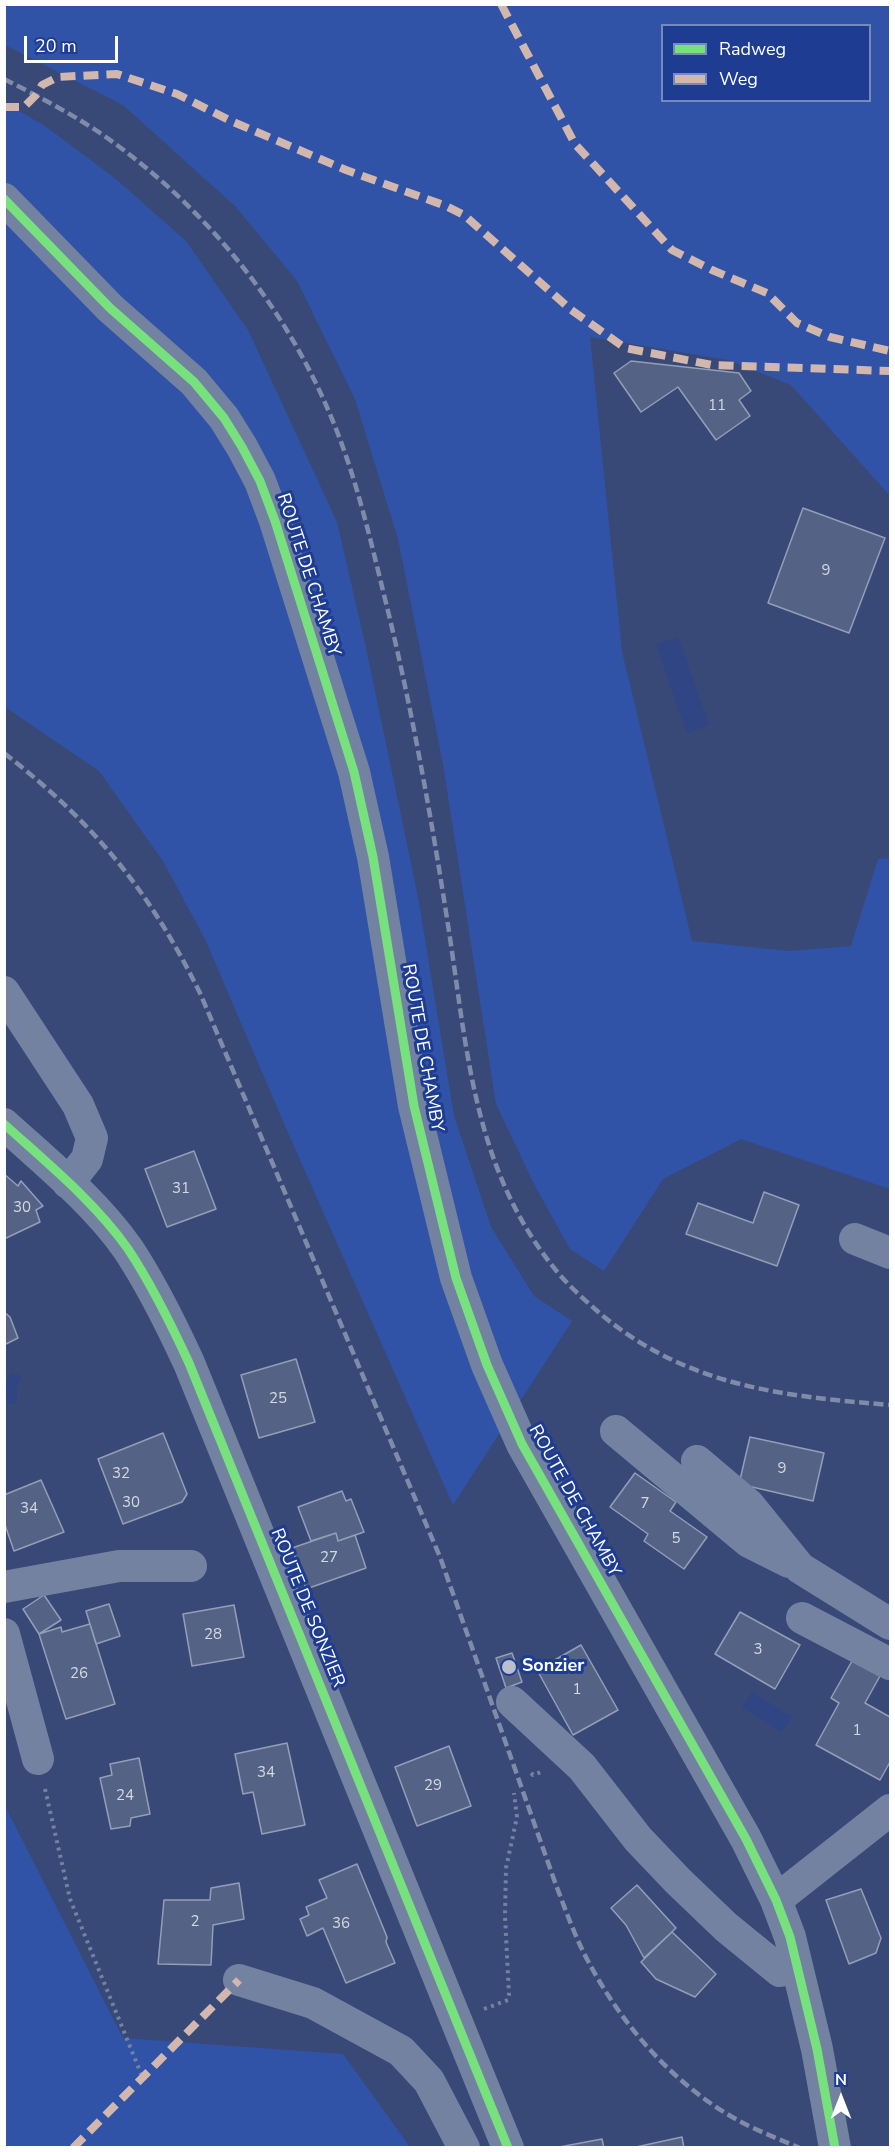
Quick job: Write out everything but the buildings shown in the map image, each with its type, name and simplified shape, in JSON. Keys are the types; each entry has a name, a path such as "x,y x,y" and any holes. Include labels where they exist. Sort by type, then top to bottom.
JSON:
{"street":[{"name":"ROUTE DE CHAMBY","path":"4,199 110,308 194,382 224,418 260,481 354,772 373,857 414,1106 456,1278 487,1365 522,1444 746,1839 776,1900 790,1937 797,1967"},
{"path":"4,992 78,1105 92,1138 87,1159 68,1183"},
{"name":"ROUTE DE SONZIER","path":"4,1124 101,1217 127,1248 163,1309 189,1363 508,2148"},
{"path":"855,1239 891,1253"},
{"path":"616,1431 749,1542 800,1568 891,1624"},
{"path":"697,1461 749,1505 800,1568"},
{"path":"4,1587 119,1566 191,1566"},
{"path":"802,1618 891,1664"},
{"path":"4,1634 38,1759"},
{"path":"512,1702 582,1767 638,1839 726,1927 780,1971 797,1967 817,2049 835,2148"},
{"path":"776,1900 891,1810"},
{"path":"239,1980 313,2003 401,2051 429,2081 464,2148"}],"path":[{"path":"38,1759 70,1899 142,2076"},
{"path":"508,2000 506,1868 517,1817 514,1794"}],"shaded area":[{"path":"4,5 890,5 890,496 791,385 728,360 590,337 622,652 692,941 789,951 851,946 878,859 890,858 890,1189 741,1139 663,1179 604,1271 570,1249 535,1186 496,1104 443,764 398,539 355,399 297,281 236,207 123,105 5,45"},
{"path":"5,103 45,126 116,179 186,241 248,330 337,522 418,897 454,1116 491,1227 534,1296 572,1321 453,1505 206,941 163,861 99,771 5,707"},
{"path":"678,637 709,725 687,733 656,645"},
{"path":"11,1373 21,1376 17,1387 17,1403 8,1404 5,1401 5,1385"},
{"path":"752,1692 792,1717 782,1732 742,1707"},
{"path":"4,1804 123,2038 343,2054 410,2147 5,2147"}],"railway":[{"path":"4,79 103,135 142,164 178,196 212,230 243,267 297,347 319,390 353,477 397,652 430,814 463,1028 480,1114 509,1197 531,1236 559,1274 603,1316 636,1340 670,1359 704,1373 775,1392 890,1405"},
{"path":"4,753 66,806 117,861 161,922 200,993 440,1557 556,1885 575,1933 602,1986 637,2034 677,2077 724,2112 749,2126 800,2148"}],"marked path":[{"path":"501,4 575,144 672,250 767,293 797,323 830,337 890,351"},
{"path":"4,107 24,107 42,85 58,77 117,74 177,94 231,121 346,170 446,206 464,215 570,309 625,348 712,365 890,371"},
{"path":"73,2148 239,1980"}],"cycle path":[{"path":"4,199 110,308 194,382 224,418 260,481 275,521 354,772 373,857 414,1106 456,1278 487,1365 522,1444 746,1839 776,1900 790,1937 817,2049 835,2148"},
{"path":"4,1124 101,1215 128,1249 168,1319 189,1363 508,2148"}],"place":[{"name":"Sonzier","path":"509,1667"}]}
